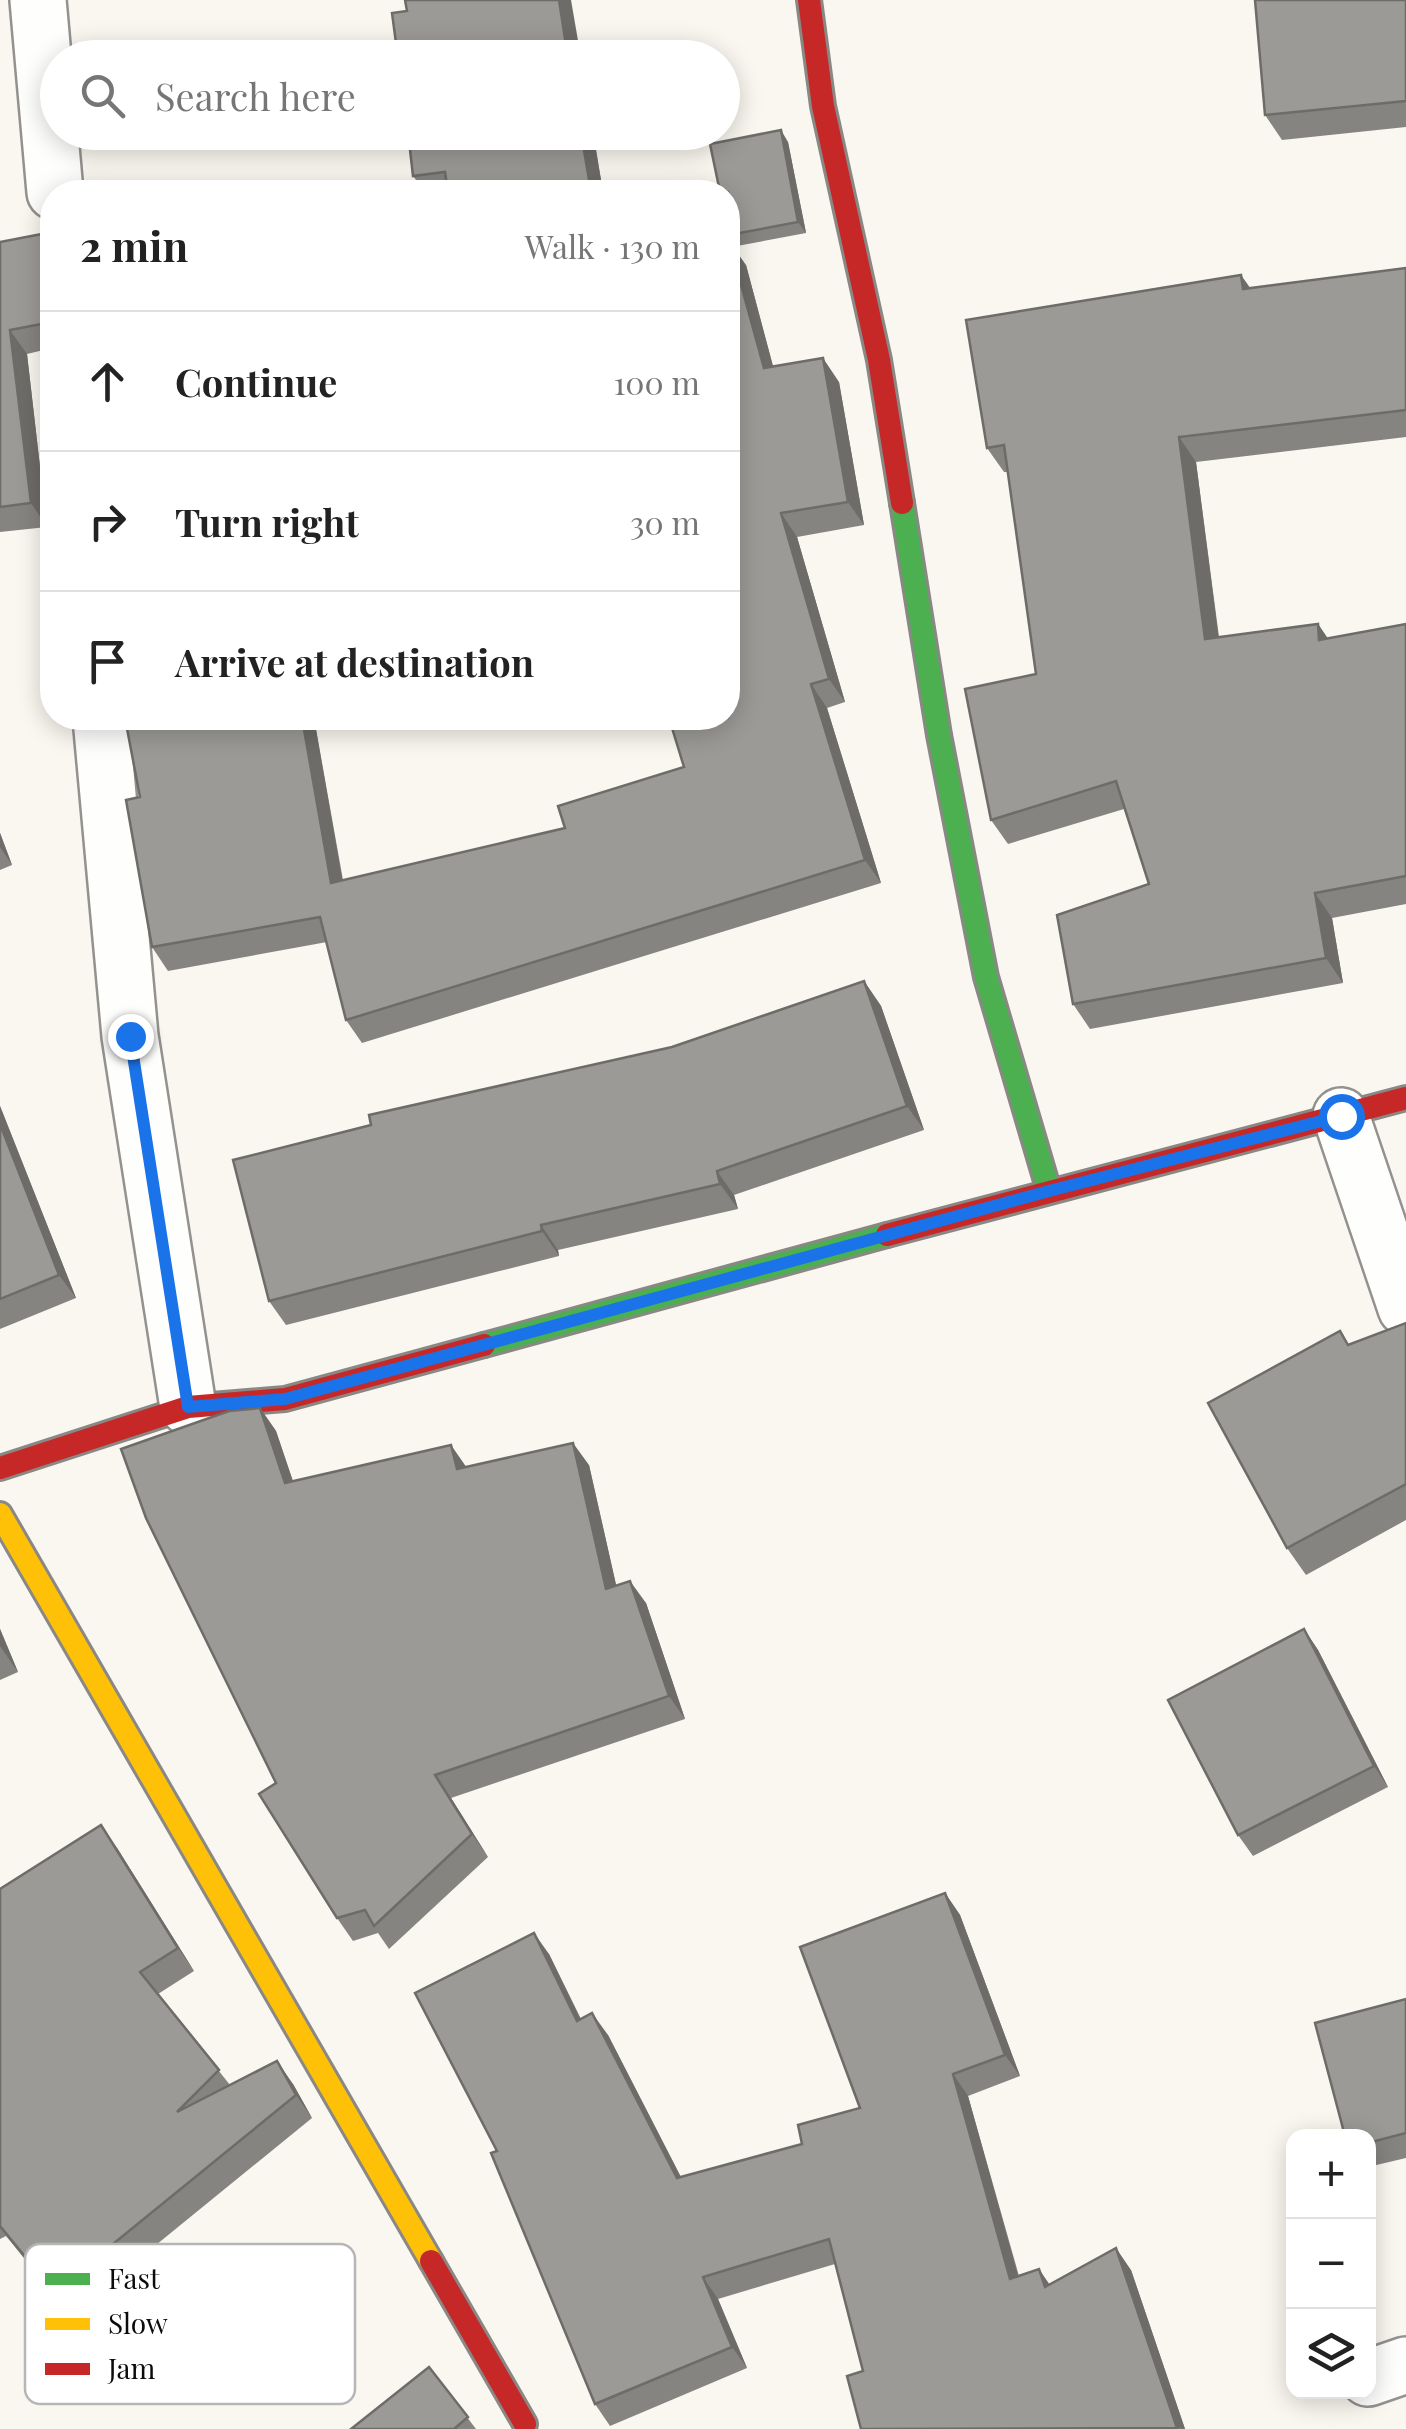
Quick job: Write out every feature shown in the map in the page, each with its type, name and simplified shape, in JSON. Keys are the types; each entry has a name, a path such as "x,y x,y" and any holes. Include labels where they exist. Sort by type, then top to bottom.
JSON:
{"street":[{"path":"38,0 41,40"},
{"path":"809,0 823,106 879,360 940,736 986,976 1049,1191"},
{"path":"50,150 53,180"},
{"path":"102,730 130,1036 188,1407"},
{"path":"0,1468 188,1407 285,1399 1406,1098"},
{"path":"1341,1116 1406,1308"},
{"path":"0,1514 525,2424"},
{"path":"1376,2375 1406,2365"}],"building":[{"path":"405,0 559,0 565,40 396,40 392,13 407,11"},
{"path":"1255,0 1406,0 1406,101 1265,115"},
{"path":"781,130 798,222 740,233 740,180 718,180 711,150 740,150 740,138"},
{"path":"410,150 584,150 589,180 446,180 445,172 413,176"},
{"path":"40,234 40,324 10,330 31,503 0,507 0,242"},
{"path":"1406,268 1406,410 1179,437 1205,639 1318,624 1319,640 1406,624 1406,876 1315,893 1326,958 1073,1004 1057,915 1149,884 1116,781 991,820 965,689 1036,674 1004,445 987,448 966,320 1241,275 1243,289"},
{"path":"740,281 764,368 823,358 848,502 781,513 829,679 811,684 865,860 346,1020 320,917 152,947 126,800 140,797 127,730 304,730 331,883 565,828 558,806 684,767 673,730 740,730"},
{"path":"864,981 907,1106 717,1171 720,1184 541,1225 542,1231 269,1301 233,1160 371,1125 369,1115 672,1047"},
{"path":"0,1124 59,1275 0,1299"},
{"path":"1406,1323 1406,1484 1287,1548 1208,1403 1340,1331 1348,1345"},
{"path":"260,1408 285,1483 451,1445 457,1469 573,1443 606,1589 630,1581 669,1696 435,1775 472,1834 374,1926 365,1910 337,1918 259,1794 276,1783 146,1518 121,1449 229,1411"},
{"path":"1304,1629 1374,1766 1238,1835 1168,1700"},
{"path":"101,1825 178,1948 140,1972 219,2070 177,2112 277,2061 296,2095 113,2244 25,2244 25,2257 0,2226 0,1889"},
{"path":"945,1893 1005,2055 953,2074 1010,2279 1039,2269 1045,2287 1116,2248 1177,2428 861,2429 847,2376 863,2371 829,2239 703,2277 732,2347 595,2404 491,2153 497,2151 415,1993 534,1933 577,2021 592,2013 677,2178 802,2144 798,2125 860,2108 800,1947"},
{"path":"1406,1999 1406,2133 1376,2141 1376,2129 1343,2129 1315,2023"},
{"path":"429,2367 468,2417 456,2429 351,2429"}],"traffic: fast":[{"path":"902,503 939,735 986,977 1049,1191"},
{"path":"484,1345 887,1235"}],"traffic: slow":[{"path":"0,1514 431,2261"}],"traffic: jam":[{"path":"809,0 823,106 879,360 902,503"},
{"path":"887,1235 1406,1098"},
{"path":"0,1468 188,1407 285,1399 484,1345"},
{"path":"431,2261 525,2424"}],"route":[{"path":"130,1036 188,1407 285,1399 1049,1191 1341,1116"}]}
